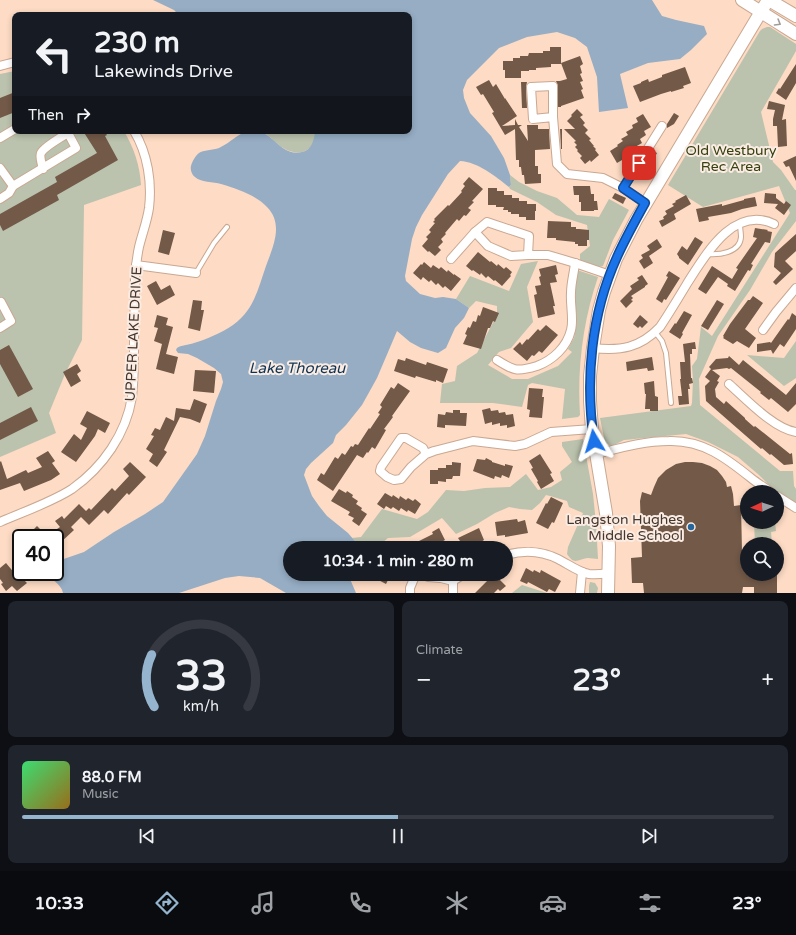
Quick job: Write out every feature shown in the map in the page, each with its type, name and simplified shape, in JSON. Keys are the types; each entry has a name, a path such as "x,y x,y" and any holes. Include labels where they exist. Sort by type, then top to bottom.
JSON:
{"street":[{"path":"742,0 796,34"},
{"path":"608,593 609,546 603,486 592,429 590,376 599,310 610,275 624,241 645,203 768,0 796,16"},
{"path":"0,66 12,63"},
{"path":"553,117 533,119 531,87 553,86 553,117 557,164 567,174 603,178 623,188 645,203"},
{"path":"623,188 662,126"},
{"path":"0,138 12,131"},
{"path":"43,169 40,161 41,152 67,134"},
{"path":"0,199 9,193 13,186 76,148 69,134"},
{"name":"UPPER LAKE DRIVE","path":"0,522 57,497 77,485 95,470 114,445 127,416 134,380 136,265 150,194 147,165 143,150 135,134"},
{"path":"0,168 13,186"},
{"path":"593,348 612,350 636,345 644,341 660,327 706,254 725,233 749,220 760,219 774,224"},
{"path":"451,259 475,232 487,222 529,236 528,255"},
{"path":"475,232 488,246 511,256 548,255 610,275"},
{"path":"497,360 510,368 520,370 543,363 560,352 572,329 571,293 575,263"},
{"path":"136,265 196,273"},
{"path":"762,330 796,288"},
{"path":"0,303 1,302 11,322 0,328"},
{"path":"729,384 772,421 788,431 796,432"},
{"path":"426,454 423,448 406,438 401,438 381,467 380,471 387,477 394,480 401,479 411,467 426,454 434,451 473,441 515,446 525,444 551,432 592,429"},
{"path":"596,454 660,441 691,444 704,447 727,459 762,485"},
{"path":"784,500 796,508"},
{"path":"513,554 534,552 557,558 588,574 608,573"},
{"path":"580,593 582,572"},
{"path":"410,593 413,581"},
{"path":"452,581 453,593"}],"lane":[{"path":"706,254 726,253 734,249 740,242 740,224"},
{"path":"196,273 214,243 227,227"},
{"path":"655,332 662,341 666,353 671,403"}],"green space":[{"name":"Old Westbury Rec Area","path":"770,27 796,44 796,51 761,112 773,162 796,190 796,221 772,252 750,290 718,336 699,379 700,405 780,471 793,471 794,486 796,489 796,505 784,497 784,485 769,485 738,457 708,442 686,434 624,440 612,446 605,443 600,418 691,406 693,380 692,366 697,359 701,327 712,336 790,213 779,186 703,207 668,185 762,29"},
{"path":"12,72 12,134 126,134 136,157 141,185 84,205 82,340 65,374 49,413 56,433 0,457 0,74"},
{"path":"265,134 315,134 314,141 309,149 298,153 283,148"},
{"path":"510,175 519,182 537,191 557,198 577,215 599,217 609,199 629,210 613,240 603,266 598,267 580,261 580,254 590,246 587,225 556,215 537,202 510,189"},
{"path":"538,261 527,287 533,322 511,348 499,352 488,365 512,379 528,379 558,366 572,352 568,349 574,338 577,322 575,301 577,270 598,277 588,311 582,345 579,380 580,415 578,417 562,419 565,389 532,383 528,385 522,407 493,403 440,403 442,384 455,381 457,366 477,353 497,315 497,306 476,301 469,308 456,299 470,276 509,291 521,264"},
{"path":"796,341 796,378 784,386 747,355 784,358"},
{"path":"583,439 593,494 598,559 588,558 574,561 570,558 567,554 568,547 583,513 569,507 567,501 546,495 532,510 509,507 456,534 442,518 410,537 388,538 384,541 355,541 352,538 361,537 382,509 417,519 428,512 446,490 464,491 510,487 526,474 538,490 551,487 562,480 560,472 572,462 562,446 562,442"},
{"path":"754,529 776,529 776,531 771,532 771,537 755,537"},
{"path":"590,582 595,583 598,588 597,593 589,593"},
{"path":"522,585 547,593 512,593"}],"water":[{"name":"Lake Thoreau","path":"153,0 652,0 662,16 704,26 707,34 680,59 648,63 620,74 628,108 599,112 597,77 587,47 575,38 557,32 527,37 499,48 467,80 463,90 464,98 470,113 491,136 504,158 510,175 511,185 509,187 480,167 460,161 448,174 416,227 412,239 405,276 406,281 420,294 435,298 443,297 456,299 469,308 464,318 455,328 446,348 438,353 421,348 410,342 397,331 377,378 362,405 336,435 333,443 306,469 304,475 312,496 327,516 348,533 355,541 283,541 283,581 351,581 356,593 286,593 260,578 239,576 225,578 179,593 63,593 55,581 64,581 64,559 84,552 163,502 197,454 205,436 223,382 221,374 214,368 188,354 178,353 176,350 180,346 204,340 224,331 246,313 258,291 272,251 276,236 276,228 272,214 267,207 246,193 221,184 197,179 193,175 191,168 196,156 203,151 219,148 241,134 265,134 283,148 295,153 308,149 313,141 314,134 412,134 412,12 176,12"}],"building":[{"path":"550,47 561,47 561,64 551,64 551,67 521,71 521,78 505,78 503,61 513,61 513,58 528,56 529,53 543,53 543,51 550,51"},
{"path":"580,56 583,64 580,66 582,73 580,74 583,81 580,82 583,89 581,90 584,98 558,107 558,86 556,81 567,79 561,63"},
{"path":"796,64 796,83 786,100 776,93"},
{"path":"685,67 691,83 683,86 684,88 661,94 640,102 633,86 648,79 649,82 662,77 662,75"},
{"path":"489,80 493,87 496,84 517,116 502,126 515,125 515,119 518,125 522,125 519,127 528,141 527,125 538,125 538,129 549,129 550,149 535,150 535,166 538,166 538,174 541,174 541,183 525,184 524,175 522,175 521,167 519,167 519,160 516,160 515,129 505,135 492,113 494,112 483,94 481,95 476,87"},
{"path":"521,82 527,82 527,108 522,108"},
{"path":"12,93 12,113 0,118 0,98"},
{"path":"769,101 785,105 782,120 786,119 787,146 778,147 777,126 773,126 775,110 767,109"},
{"path":"577,109 583,115 580,117 585,123 583,125 588,130 585,133 591,139 589,140 599,155 591,162 590,160 585,164 580,158 582,156 575,147 577,145 574,142 576,141 564,129 575,129 567,121"},
{"path":"674,113 679,116 674,124 667,128 667,124"},
{"path":"643,114 651,127 644,131 646,135 640,139 642,143 630,152 632,154 617,163 610,151 623,141 621,139 628,135 626,132 633,128 632,125 638,122 636,118"},
{"path":"560,129 562,129 562,149 561,149"},
{"path":"85,134 106,134 105,136 118,160 57,195 59,200 3,231 0,225 0,214 57,182 55,177 97,153"},
{"path":"653,151 657,153 647,170 643,167"},
{"path":"796,156 796,181 789,166 786,167 783,162"},
{"path":"469,177 483,189 472,201 474,202 468,208 471,210 466,216 464,215 459,221 457,219 445,233 446,234 441,239 443,242 438,247 441,250 435,256 422,246 428,239 426,237 431,232 429,230 435,223 433,222 435,220 434,219 462,192 461,191 465,186 463,184"},
{"path":"573,186 590,186 591,194 594,194 594,201 597,201 598,210 581,211 579,195 574,195"},
{"path":"488,188 497,188 497,191 504,191 504,195 512,195 512,198 519,198 519,201 527,201 527,204 536,204 535,220 526,220 526,217 519,217 519,214 511,214 508,210 503,210 504,207 488,205"},
{"path":"615,193 626,198 623,204 612,198"},
{"path":"765,193 776,194 776,198 784,204 786,201 791,205 784,215 775,208 778,204 764,203"},
{"path":"686,195 691,204 674,214 676,219 662,227 659,221 664,219 663,217 667,214 665,211 674,206 672,204 676,202 675,201"},
{"path":"755,197 757,206 708,217 709,220 699,222 696,209 722,204 722,206"},
{"path":"548,221 571,222 571,227 589,230 589,240 587,240 587,246 578,246 575,242 556,240 556,238 547,238"},
{"path":"755,228 772,232 770,243 765,242 751,264 753,265 750,271 748,270 735,291 727,286 728,284 718,277 706,294 698,289 712,266 732,279 738,269 736,268 757,238 753,237"},
{"path":"163,230 175,233 169,255 158,252"},
{"path":"796,234 796,251 785,261 793,269 776,285 773,282 781,273 774,267 775,253"},
{"path":"695,237 703,242 688,265 679,258 677,254 682,246 687,250"},
{"path":"657,239 662,247 649,256 653,263 644,269 639,261 643,258 641,255 650,250 647,246"},
{"path":"478,252 490,262 491,261 497,266 498,264 504,269 506,267 512,272 510,275 511,276 502,286 488,276 486,278 481,273 480,275 466,266"},
{"path":"424,262 431,268 433,265 439,269 441,267 447,272 448,270 461,279 451,291 445,286 443,288 438,283 436,285 431,280 429,282 423,277 421,280 413,273"},
{"path":"556,265 558,274 555,275 557,282 550,283 555,306 553,306 555,314 538,318 534,295 537,294 535,286 541,285 539,269"},
{"path":"669,271 680,278 666,300 664,299 662,303 656,299 668,277 666,276"},
{"path":"642,275 648,284 631,296 633,298 631,300 633,301 626,308 620,301 632,289 630,286 639,280 637,278"},
{"path":"156,281 161,290 170,285 175,295 157,305 147,286"},
{"path":"753,296 763,303 745,329 756,338 749,348 737,341 733,344 723,338 723,336 748,300 750,300"},
{"path":"193,300 202,301 201,310 204,310 200,331 188,328"},
{"path":"717,300 724,304 708,330 701,326"},
{"path":"483,307 499,313 495,322 493,321 490,328 488,328 481,349 463,344 467,335 465,334 468,327 470,328 473,321 476,322"},
{"path":"684,311 692,315 680,339 669,332"},
{"path":"792,313 796,316 796,329 784,347 780,344 773,354 771,350 757,352 757,344 771,343 788,319 789,320"},
{"path":"157,315 168,318 166,325 173,327 166,354 178,357 174,374 156,369 162,344 154,341 158,328 154,327"},
{"path":"640,315 648,322 642,328 640,326 638,328 633,324"},
{"path":"546,325 558,335 542,353 539,351 534,356 532,355 527,361 513,349 520,342 522,345 538,329 540,331"},
{"path":"695,342 696,349 692,349 692,354 690,354 691,378 693,383 689,384 690,389 688,389 689,404 679,405 678,396 682,396 680,362 685,362 683,344"},
{"path":"9,345 33,389 18,397 0,364 0,350"},
{"path":"729,356 739,365 743,360 786,395 796,383 796,404 788,412 771,398 769,400 731,368 712,370 720,376 717,381 719,382 715,389 716,397 724,404 726,401 754,427 755,426 790,454 792,453 793,464 784,465 771,454 770,455 762,448 761,449 706,401 705,386 710,381 705,377 711,369 709,367 716,359 728,358"},
{"path":"652,357 654,370 648,371 647,368 627,371 626,362"},
{"path":"406,358 426,365 427,362 448,369 443,383 416,376 415,378 394,371 398,359 405,361"},
{"path":"77,364 81,371 77,374 81,381 71,387 63,372"},
{"path":"195,370 216,371 214,393 193,391"},
{"path":"654,381 655,396 658,397 658,411 650,411 650,409 645,409 646,394 644,383"},
{"path":"398,383 410,391 384,429 386,430 375,449 372,447 363,458 357,455 333,491 317,480 321,473 324,475 335,457 338,459 342,453 345,455 351,446 353,447 355,444 358,445 380,414 378,413 382,407 380,405 391,387 394,389"},
{"path":"529,388 543,389 542,397 544,397 542,418 529,417 530,410 527,409"},
{"path":"194,399 207,404 200,423 180,417 164,450 167,452 157,467 149,461 153,454 146,449 154,436 151,435 155,428 160,430 166,417 174,421 176,408 190,410"},
{"path":"31,407 38,421 0,440 0,423"},
{"path":"490,408 491,411 498,410 499,413 505,412 506,415 513,414 515,426 507,428 507,425 500,426 500,423 492,425 492,422 485,424 482,410"},
{"path":"453,410 460,410 460,413 467,413 466,426 445,425 445,428 437,427 438,414 445,415 446,412 453,413"},
{"path":"87,411 110,423 105,433 98,429 95,436 76,462 61,452 74,434 81,440 87,428 80,424"},
{"path":"48,451 55,461 52,463 60,474 51,480 24,491 20,483 0,490 1,461 7,479 26,470 28,473 42,467 36,458"},
{"path":"540,454 552,473 550,474 554,481 541,489 531,469 533,468 529,461"},
{"path":"486,458 492,462 505,466 505,464 513,466 509,478 502,475 501,478 495,476 494,479 473,471 477,459 485,460"},
{"path":"130,462 146,477 129,495 127,493 108,514 104,510 89,525 81,517 71,527 74,530 64,539 64,529 57,529 60,527 55,521 62,516 64,519 79,504 86,511 89,508 91,510 112,488 115,491 129,476 123,469"},
{"path":"452,462 461,463 460,476 453,476 452,479 446,479 446,482 438,481 438,484 430,484 430,470 446,468 446,465 452,465"},
{"name":"Langston Hughes Middle School","path":"693,462 710,466 717,470 722,476 727,487 731,486 734,506 740,505 740,529 742,529 742,537 740,537 740,581 777,581 777,593 754,593 754,587 743,587 742,593 644,593 643,583 632,583 631,558 642,557 640,501 642,492 651,495 658,478 666,470 676,464"},
{"path":"339,489 346,493 347,491 353,495 352,497 358,501 356,504 367,514 359,526 352,521 354,518 348,515 350,512 331,501"},
{"path":"385,493 392,497 393,495 399,499 400,496 406,500 408,498 413,501 415,499 421,504 415,514 408,510 407,512 401,508 399,511 393,507 391,509 386,506 384,509 377,504"},
{"path":"551,497 563,503 554,523 552,522 548,529 536,523 546,503 547,504"},
{"path":"517,519 518,522 525,520 528,533 505,537 505,535 497,536 495,522"},
{"path":"439,528 445,540 419,541 433,534 432,532"},
{"path":"479,528 484,540 460,541 458,538"},
{"path":"6,563 12,570 12,581 25,581 27,583 17,591 12,586 6,591 1,584 3,583 0,579 0,568"},
{"path":"526,568 533,572 534,570 540,573 541,570 561,581 555,592 549,589 547,592 528,582 527,584 520,581"},
{"path":"380,581 388,581 386,584"},
{"path":"487,581 501,581 506,586 500,591 498,589 494,593 475,593"}],"place":[{"name":"Langston Hughes Middle School","path":"691,527"}],"route":[{"path":"594,441 590,401 590,376 595,330 604,292 616,259 645,203 623,188 639,163"}]}
